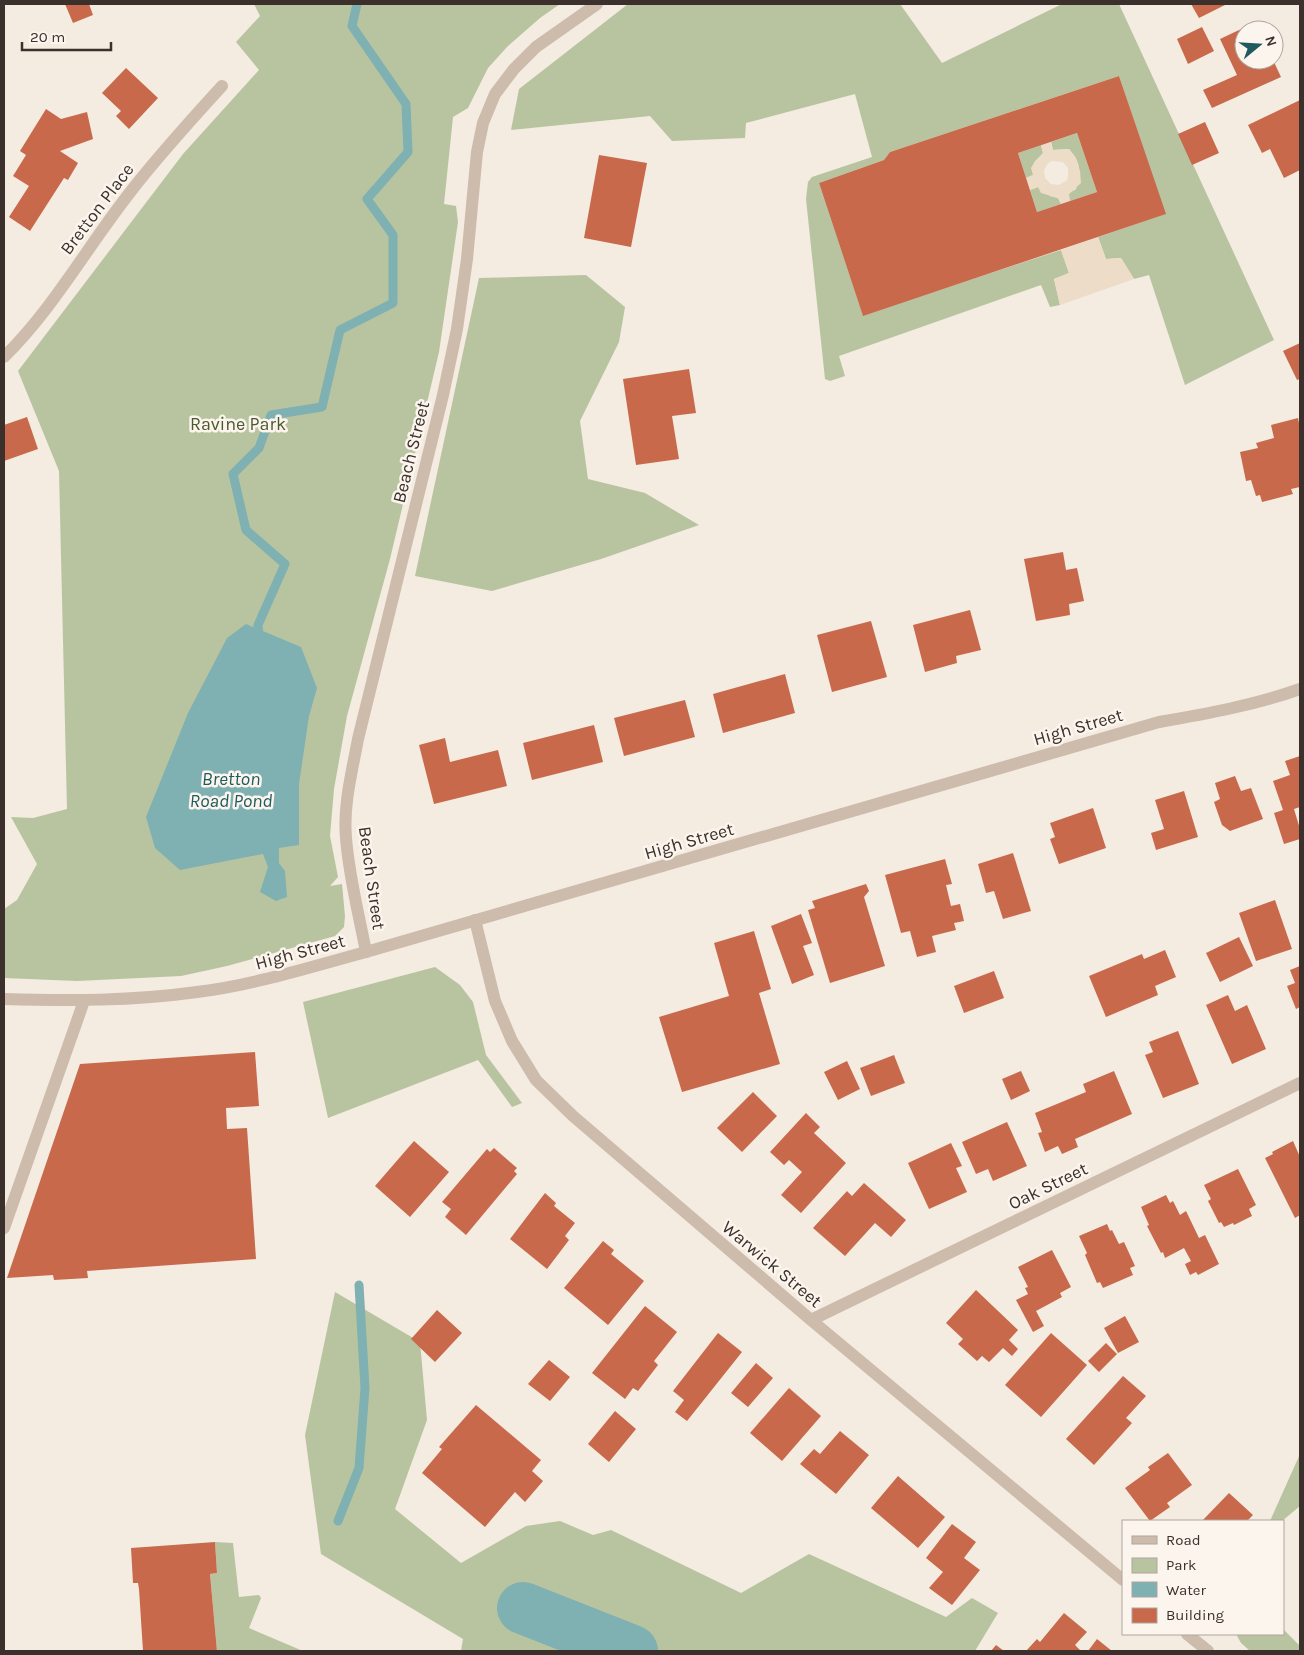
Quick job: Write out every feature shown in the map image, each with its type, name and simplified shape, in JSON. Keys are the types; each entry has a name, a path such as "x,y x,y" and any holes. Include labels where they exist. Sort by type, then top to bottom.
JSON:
{"street":[{"name":"Beach Street","path":"366,952 352,882 346,837 347,793 358,739 444,395 468,259 477,152 482,123 494,94 514,69 536,47 597,4"},
{"name":"Bretton Place","path":"4,358 26,335 128,194 172,141 222,86"},
{"name":"High Street","path":"4,1000 84,1001 141,998 198,992 259,981 366,952 1159,722 1283,696 1300,689"},
{"name":"Warwick Street","path":"475,920 495,1001 512,1041 536,1080 572,1116 811,1320 1122,1579"},
{"path":"4,1228 84,1001"},
{"name":"Oak Street","path":"811,1320 1300,1082"},
{"path":"1188,1635 1208,1651"}],"green space":[{"name":"Ravine Park","path":"254,4 560,4 540,18 507,47 488,68 468,108 453,117 444,204 456,206 458,222 439,352 390,559 347,716 334,789 330,836 338,877 330,886 342,884 345,916 344,927 335,936 227,966 181,976 77,981 4,978 4,909 17,900 37,864 11,817 33,818 67,809 59,471 18,371 183,154 259,70 236,42 260,16"},
{"path":"628,4 900,4 942,63 1062,4 1119,4 1274,340 1185,385 1149,275 1134,279 1121,258 1106,259 1098,237 1165,214 1119,76 890,152 884,160 819,183 863,315 1061,250 1069,273 1054,279 1060,305 1050,307 1041,285 839,356 845,376 830,381 825,379 806,199 808,182 812,177 872,157 855,94 746,123 745,138 672,141 650,116 511,130 519,89"},
{"path":"1077,133 1097,192 1070,201 1068,194 1076,189 1079,172 1078,164 1069,149 1053,150 1051,142"},
{"path":"1041,145 1043,153 1033,175 1026,178 1018,153"},
{"path":"1038,187 1050,196 1058,198 1061,204 1037,212 1030,190"},
{"path":"586,275 625,307 619,342 580,421 588,479 645,493 699,525 601,559 492,591 415,576 479,278"},
{"path":"435,967 460,985 473,1002 486,1055 522,1103 512,1107 478,1060 328,1118 303,1002"},
{"path":"335,1292 420,1342 427,1420 395,1509 461,1563 526,1526 560,1521 593,1535 611,1530 741,1593 809,1554 946,1617 972,1598 998,1613 975,1651 461,1651 463,1639 321,1554 305,1435"},
{"path":"1300,1454 1300,1506 1283,1520 1270,1520"},
{"path":"215,1542 233,1543 239,1597 259,1595 261,1598 249,1628 303,1651 217,1651 210,1574 217,1573"},
{"path":"1284,1630 1300,1646 1300,1651 1250,1651 1241,1643 1237,1635 1284,1635"}],"shaded area":[{"path":"1051,142 1053,150 1069,149 1076,158 1081,183 1069,194 1070,201 1061,204 1058,198 1041,193 1038,187 1030,190 1026,178 1033,175 1031,168 1043,153 1041,145","holes":["1052,161 1063,162 1068,168 1067,180 1059,185 1051,184 1045,178 1044,170 1048,163"]},
{"path":"1098,237 1106,259 1121,258 1134,279 1060,305 1054,279 1069,273 1061,250"}],"water":[{"name":"Bretton Road Pond","path":"246,624 301,647 317,688 309,716 299,784 299,845 279,848 279,863 285,871 287,897 276,901 260,892 268,867 263,854 180,870 155,848 146,817 188,713 227,638"}],"building":[{"path":"65,4 89,4 93,15 73,23"},
{"path":"1191,4 1227,4 1199,18"},
{"path":"1202,27 1214,51 1188,64 1177,39"},
{"path":"1234,32 1234,69 1220,39"},
{"path":"126,68 158,98 129,129 116,116 121,111 102,93"},
{"path":"1235,70 1278,70 1281,77 1212,108 1203,90 1237,75"},
{"path":"1119,76 1166,214 863,316 819,183 884,160 890,152","holes":["1077,133 1097,192 1037,212 1018,153"]},
{"path":"1300,100 1300,170 1284,178 1270,149 1262,153 1248,125"},
{"path":"46,109 61,119 87,112 93,139 60,151 78,163 68,180 64,178 30,231 9,217 29,186 13,176 26,155 20,151"},
{"path":"1205,122 1219,153 1192,165 1178,134"},
{"path":"599,155 647,163 631,247 584,238"},
{"path":"1300,343 1300,379 1297,380 1283,351"},
{"path":"689,369 696,413 672,416 679,459 636,465 623,379"},
{"path":"27,417 38,449 4,461 4,425"},
{"path":"1298,418 1300,428 1300,487 1291,489 1293,494 1262,502 1260,495 1256,496 1251,480 1246,481 1240,452 1258,448 1256,443 1274,438 1271,425"},
{"path":"1063,552 1066,570 1077,568 1084,601 1069,604 1070,615 1036,621 1024,559"},
{"path":"970,610 981,650 956,656 957,663 925,672 913,625"},
{"path":"871,621 887,677 832,692 817,635"},
{"path":"785,674 795,713 723,733 713,694"},
{"path":"685,700 695,737 624,756 614,718"},
{"path":"594,725 603,762 532,780 523,743"},
{"path":"445,738 450,762 498,750 507,786 434,804 419,745"},
{"path":"1300,756 1300,807 1294,809 1300,829 1300,839 1284,844 1274,813 1283,810 1273,781 1290,775 1285,761"},
{"path":"1235,776 1241,791 1251,788 1263,819 1230,831 1222,825 1214,802 1220,799 1215,783"},
{"path":"1184,791 1198,837 1156,850 1151,833 1164,829 1155,800"},
{"path":"1093,808 1106,848 1059,864 1050,839 1055,837 1050,823"},
{"path":"1013,853 1031,911 1003,919 994,891 986,893 978,864"},
{"path":"945,859 952,884 946,885 951,906 960,904 964,921 954,923 956,930 932,936 936,952 917,957 910,931 901,933 885,875"},
{"path":"866,884 869,891 864,897 885,966 830,983 808,910 815,908 812,901"},
{"path":"1275,900 1292,949 1256,961 1239,913"},
{"path":"801,914 812,943 803,946 814,975 792,984 771,926"},
{"path":"754,931 771,989 759,993 780,1064 682,1092 659,1017 729,996 714,943"},
{"path":"1239,937 1253,966 1220,982 1206,953"},
{"path":"1165,950 1176,977 1155,986 1158,995 1106,1017 1089,976 1142,954 1144,959"},
{"path":"1300,966 1300,1007 1296,1009 1287,986 1295,983 1290,970"},
{"path":"994,971 1004,998 964,1013 954,986"},
{"path":"1228,995 1235,1011 1247,1005 1266,1049 1232,1064 1206,1005"},
{"path":"1178,1031 1199,1084 1163,1098 1145,1055 1153,1052 1149,1042"},
{"path":"255,1052 259,1106 226,1108 227,1129 247,1128 256,1259 87,1271 88,1278 54,1280 53,1275 7,1278 80,1064"},
{"path":"894,1055 905,1083 871,1096 860,1068"},
{"path":"847,1061 860,1089 838,1100 824,1072"},
{"path":"1021,1071 1030,1091 1011,1100 1002,1079"},
{"path":"1114,1071 1132,1114 1075,1139 1078,1147 1062,1154 1058,1146 1045,1152 1038,1133 1042,1132 1035,1113 1086,1092 1083,1084"},
{"path":"753,1092 777,1116 742,1152 717,1128"},
{"path":"806,1113 820,1127 814,1133 846,1163 801,1213 781,1195 802,1172 789,1160 784,1165 770,1152"},
{"path":"1007,1122 1027,1166 993,1181 988,1169 976,1174 962,1142"},
{"path":"414,1141 449,1172 410,1217 375,1186"},
{"path":"1293,1141 1300,1157 1300,1215 1295,1218 1265,1158"},
{"path":"951,1143 962,1166 956,1168 967,1192 929,1209 908,1163"},
{"path":"494,1148 517,1168 514,1171 517,1174 466,1235 445,1217 451,1209 442,1202 487,1149 490,1152"},
{"path":"1238,1169 1256,1205 1249,1209 1252,1216 1234,1225 1233,1223 1224,1227 1221,1222 1219,1223 1208,1201 1211,1199 1204,1185"},
{"path":"864,1183 906,1220 891,1237 875,1223 845,1256 813,1228 847,1191 852,1196"},
{"path":"545,1193 556,1203 554,1206 575,1223 565,1236 569,1240 547,1269 510,1239"},
{"path":"1166,1195 1170,1203 1173,1201 1180,1215 1186,1211 1199,1238 1205,1235 1219,1264 1198,1275 1196,1272 1190,1275 1185,1264 1191,1261 1184,1248 1165,1258 1163,1252 1161,1253 1147,1226 1149,1225 1141,1207"},
{"path":"1107,1224 1119,1244 1124,1242 1135,1266 1130,1268 1133,1275 1103,1288 1100,1282 1097,1283 1079,1236"},
{"path":"603,1241 614,1250 611,1254 644,1281 608,1325 564,1288"},
{"path":"1052,1250 1071,1287 1060,1293 1062,1297 1036,1311 1044,1326 1033,1332 1016,1300 1028,1294 1025,1288 1028,1287 1018,1267"},
{"path":"976,1290 1018,1330 1009,1340 1018,1349 1012,1356 1003,1348 989,1362 982,1356 977,1361 958,1344 963,1339 946,1323"},
{"path":"645,1306 677,1332 654,1361 658,1365 638,1391 633,1388 625,1399 592,1373"},
{"path":"437,1310 462,1333 435,1362 411,1339"},
{"path":"1125,1316 1139,1342 1118,1353 1104,1328"},
{"path":"718,1333 742,1352 687,1421 675,1412 684,1400 673,1391"},
{"path":"1051,1333 1087,1365 1041,1417 1005,1385"},
{"path":"1106,1343 1117,1354 1099,1372 1088,1361"},
{"path":"549,1360 570,1377 550,1401 528,1384"},
{"path":"756,1363 773,1378 748,1407 731,1393"},
{"path":"1123,1376 1146,1396 1126,1418 1132,1423 1094,1465 1066,1439"},
{"path":"789,1388 821,1416 782,1461 750,1433"},
{"path":"476,1405 541,1460 532,1471 543,1481 525,1502 515,1492 485,1527 422,1473 442,1449 439,1447"},
{"path":"615,1411 636,1429 609,1462 588,1444"},
{"path":"840,1431 869,1455 836,1494 800,1464 814,1449 820,1454"},
{"path":"1168,1453 1192,1485 1167,1503 1170,1507 1151,1520 1149,1520 1125,1488 1150,1470 1148,1467"},
{"path":"898,1476 945,1517 918,1548 871,1508"},
{"path":"1229,1493 1253,1515 1248,1520 1203,1520"},
{"path":"952,1524 976,1542 964,1558 980,1570 952,1605 929,1588 943,1572 926,1558"},
{"path":"215,1542 217,1573 210,1574 217,1651 143,1651 139,1589 138,1583 133,1583 131,1548"},
{"path":"1064,1613 1087,1632 1075,1645 1079,1651 1026,1651 1037,1639 1040,1642"},
{"path":"1097,1639 1112,1651 1088,1651"},
{"path":"996,1645 1004,1651 991,1651"}],"waterway":[{"path":"259,640 258,625 285,564 246,530 233,474 259,448 271,415 322,407 340,330 393,303 393,235 367,199 408,152 406,104 352,26 357,4"},
{"path":"338,1521 359,1468 365,1388 359,1285"},
{"path":"523,1608 632,1651"}]}
